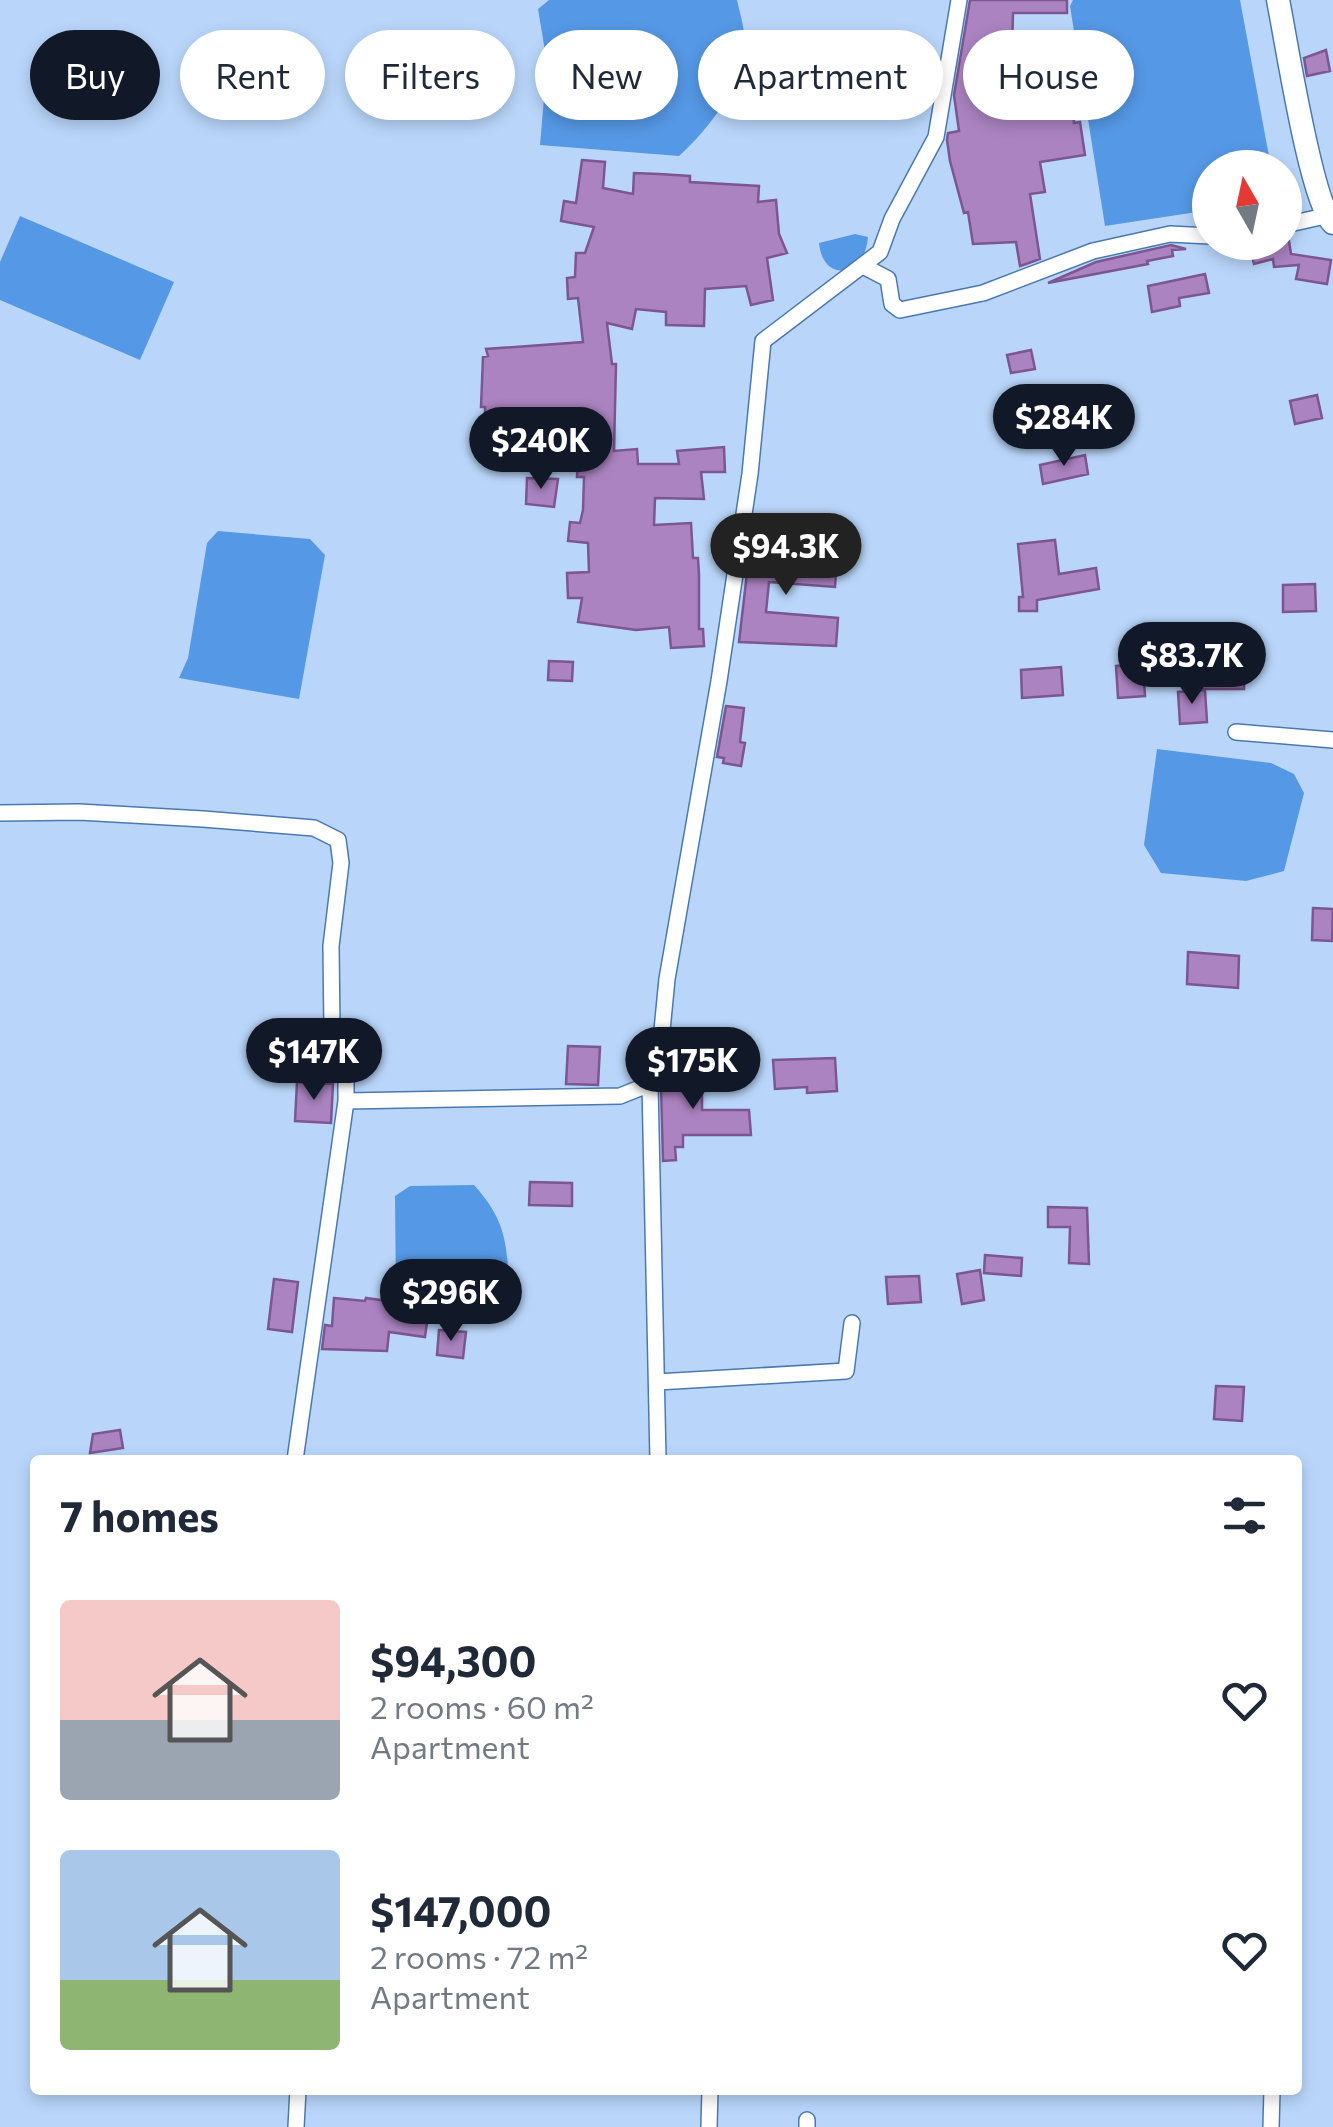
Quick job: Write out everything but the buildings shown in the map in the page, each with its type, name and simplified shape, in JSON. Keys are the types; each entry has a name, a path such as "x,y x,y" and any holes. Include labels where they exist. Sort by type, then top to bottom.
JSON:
{"street":[{"path":"658,1455 650,1084 658,1071 667,979 720,681 750,474 763,341 880,252 892,218 936,137 959,0"},
{"path":"1278,0 1329,220 1302,224"},
{"path":"863,266 888,279 892,304 900,310 983,293 1093,251 1170,234 1192,235"},
{"path":"1236,732 1333,740"},
{"path":"0,812 202,818 314,828 338,840 341,864 330,946 332,1030 346,1074 346,1101 296,1455"},
{"path":"346,1101 620,1096 650,1084"},
{"path":"657,1382 846,1371 852,1324"},
{"path":"296,2127 298,2095"},
{"path":"710,2095 710,2127"},
{"path":"1270,2127 1272,2095"}],"water":[{"path":"549,0 737,0 744,30 698,30 698,120 712,120 679,156 540,145 542,120 678,120 678,30 542,30 538,9"},
{"path":"1073,0 1240,0 1268,150 1192,150 1192,213 1105,226 1088,120 1134,120 1134,30 1074,30 1070,6"},
{"path":"20,216 174,282 140,360 0,300 0,262"},
{"path":"855,234 868,237 860,261 844,270 835,270 822,256 819,243"},
{"path":"218,531 310,539 325,555 299,699 179,678 188,658 207,543"},
{"path":"1157,749 1271,763 1294,774 1304,793 1284,871 1246,881 1161,873 1144,845"},
{"path":"474,1185 493,1210 503,1233 510,1290 396,1299 395,1196 410,1186"}]}
